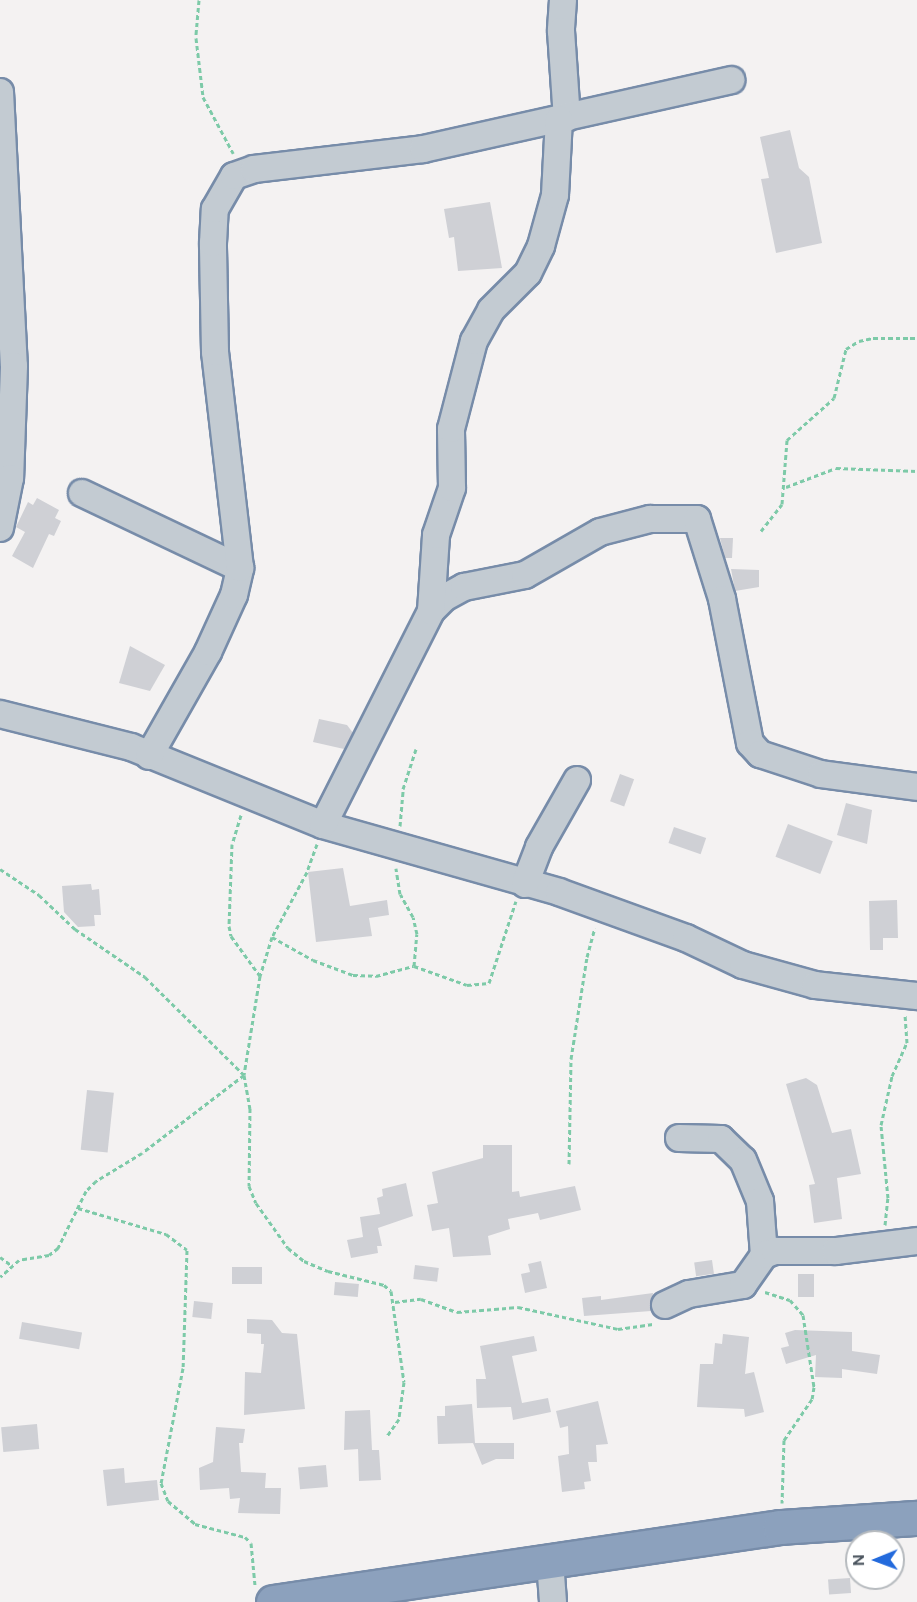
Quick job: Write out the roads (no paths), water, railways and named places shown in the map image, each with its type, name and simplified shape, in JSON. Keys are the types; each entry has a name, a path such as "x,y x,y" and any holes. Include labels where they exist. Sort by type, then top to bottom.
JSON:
{"highway":[{"path":"264,1597 550,1561 780,1527 917,1518"}],"street":[{"path":"431,612 436,535 452,488 451,429 474,341 491,310 528,273 541,246 555,195 563,118 561,31 563,0"},
{"path":"149,756 208,652 234,595 240,568 217,374 213,243 215,209 234,176 254,169 423,149 731,80"},
{"path":"0,92 14,366 10,478 0,528"},
{"path":"82,493 240,568"},
{"path":"323,825 431,612 444,598 465,587 525,575 600,532 650,519 697,519 722,598 750,743 760,754 821,774 917,787"},
{"path":"0,714 131,747 323,825 602,906 686,938 743,965 815,985 910,995"},
{"path":"526,884 539,847 577,780"},
{"path":"679,1138 721,1139 743,1160 760,1201 764,1255"},
{"path":"665,1305 689,1294 743,1286 764,1255 774,1251 836,1251 917,1241"},
{"path":"550,1561 553,1602"}]}
